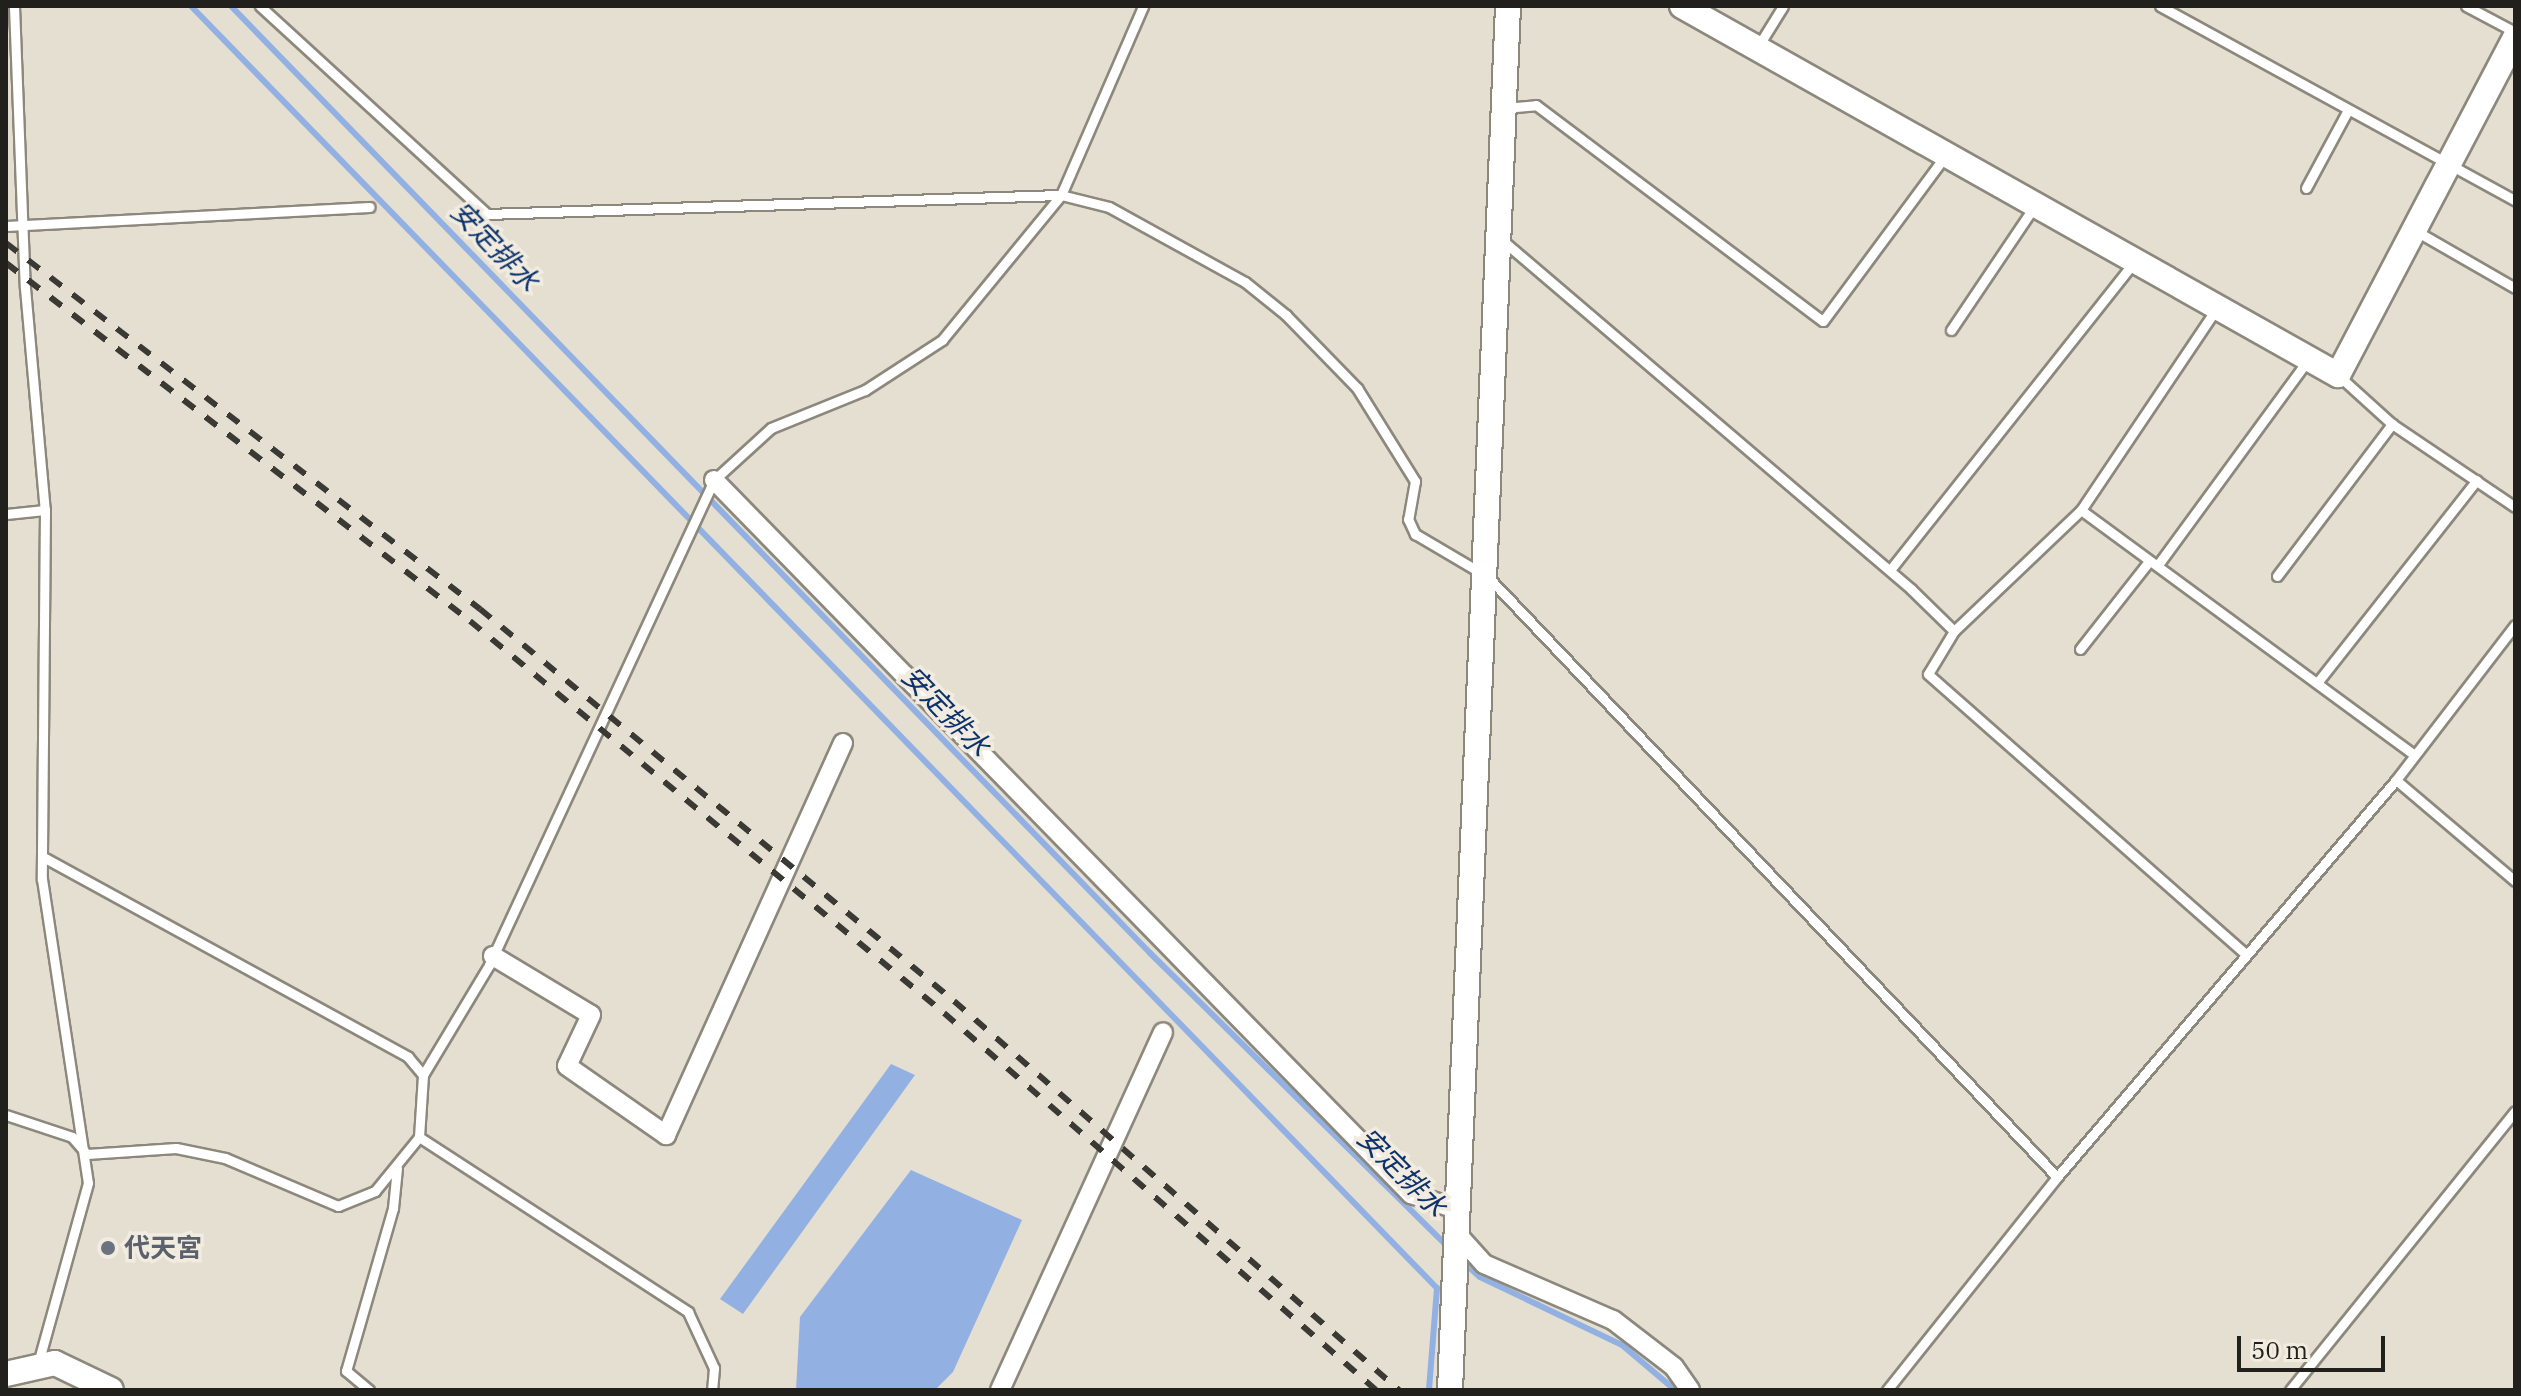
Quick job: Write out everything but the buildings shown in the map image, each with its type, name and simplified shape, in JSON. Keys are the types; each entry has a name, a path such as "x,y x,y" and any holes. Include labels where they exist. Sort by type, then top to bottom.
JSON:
{"street":[{"path":"1450,1390 1488,577 1508,6"},
{"path":"1682,6 1755,51 2338,375 2515,38"},
{"path":"712,485 1458,1240 1484,1264 1613,1320 1674,1367 1690,1390"},
{"path":"493,956 591,1015 567,1066 666,1135 843,743"},
{"path":"1000,1390 1163,1032"},
{"path":"6,1374 38,1363 72,1368 111,1390"}],"lane":[{"path":"14,6 25,225 45,510 45,858 87,1154 88,1183 38,1363"},
{"path":"260,6 487,214 1061,195 1109,207 1245,282 1286,315 1357,388 1415,481 1408,519 1415,534 1488,577 2057,1177"},
{"path":"87,1154 176,1148 225,1158 338,1206 375,1191 397,1168 419,1137 423,1075 493,956 712,485 771,428 865,390 942,340 1061,195 1143,6"},
{"path":"1755,51 1783,6"},
{"path":"2160,6 2448,167 2515,200"},
{"path":"2466,6 2515,32"},
{"path":"1504,108 1536,105 1823,321 1945,156"},
{"path":"2306,188 2348,110"},
{"path":"1951,330 2035,206"},
{"path":"6,226 370,207"},
{"path":"2416,231 2515,288"},
{"path":"1499,238 1890,570 1954,631"},
{"path":"1890,570 2134,262"},
{"path":"2216,309 2081,510 1954,631 1928,674 2245,953"},
{"path":"2080,649 2147,564 2160,562 2307,360"},
{"path":"2338,375 2392,424 2515,507"},
{"path":"2277,576 2392,424"},
{"path":"2317,683 2477,480"},
{"path":"6,514 45,510"},
{"path":"2081,510 2147,564"},
{"path":"2160,562 2413,754"},
{"path":"1887,1390 2057,1177 2245,953 2396,780 2515,625"},
{"path":"2396,780 2515,881"},
{"path":"45,858 408,1057 423,1075"},
{"path":"2290,1390 2515,1111"},
{"path":"6,1115 72,1137 87,1154"},
{"path":"419,1137 688,1312 714,1368 712,1390"},
{"path":"369,1390 346,1371 393,1208 397,1168"}],"water":[{"path":"891,1064 915,1075 743,1314 720,1299"},
{"path":"911,1170 1022,1220 953,1372 935,1390 796,1390 800,1317"}],"waterway":[{"path":"191,6 1437,1288 1429,1390"},
{"name":"安定排水","path":"231,6 1150,953 1450,1249"},
{"name":"安定排水","path":"1461,1260 1480,1277 1622,1345 1675,1390"}],"railway":[{"path":"6,243 480,609 954,1001 1399,1390"},
{"path":"6,263 470,621 944,1013 1376,1390"}],"place":[{"name":"代天宮","path":"108,1248"}]}
